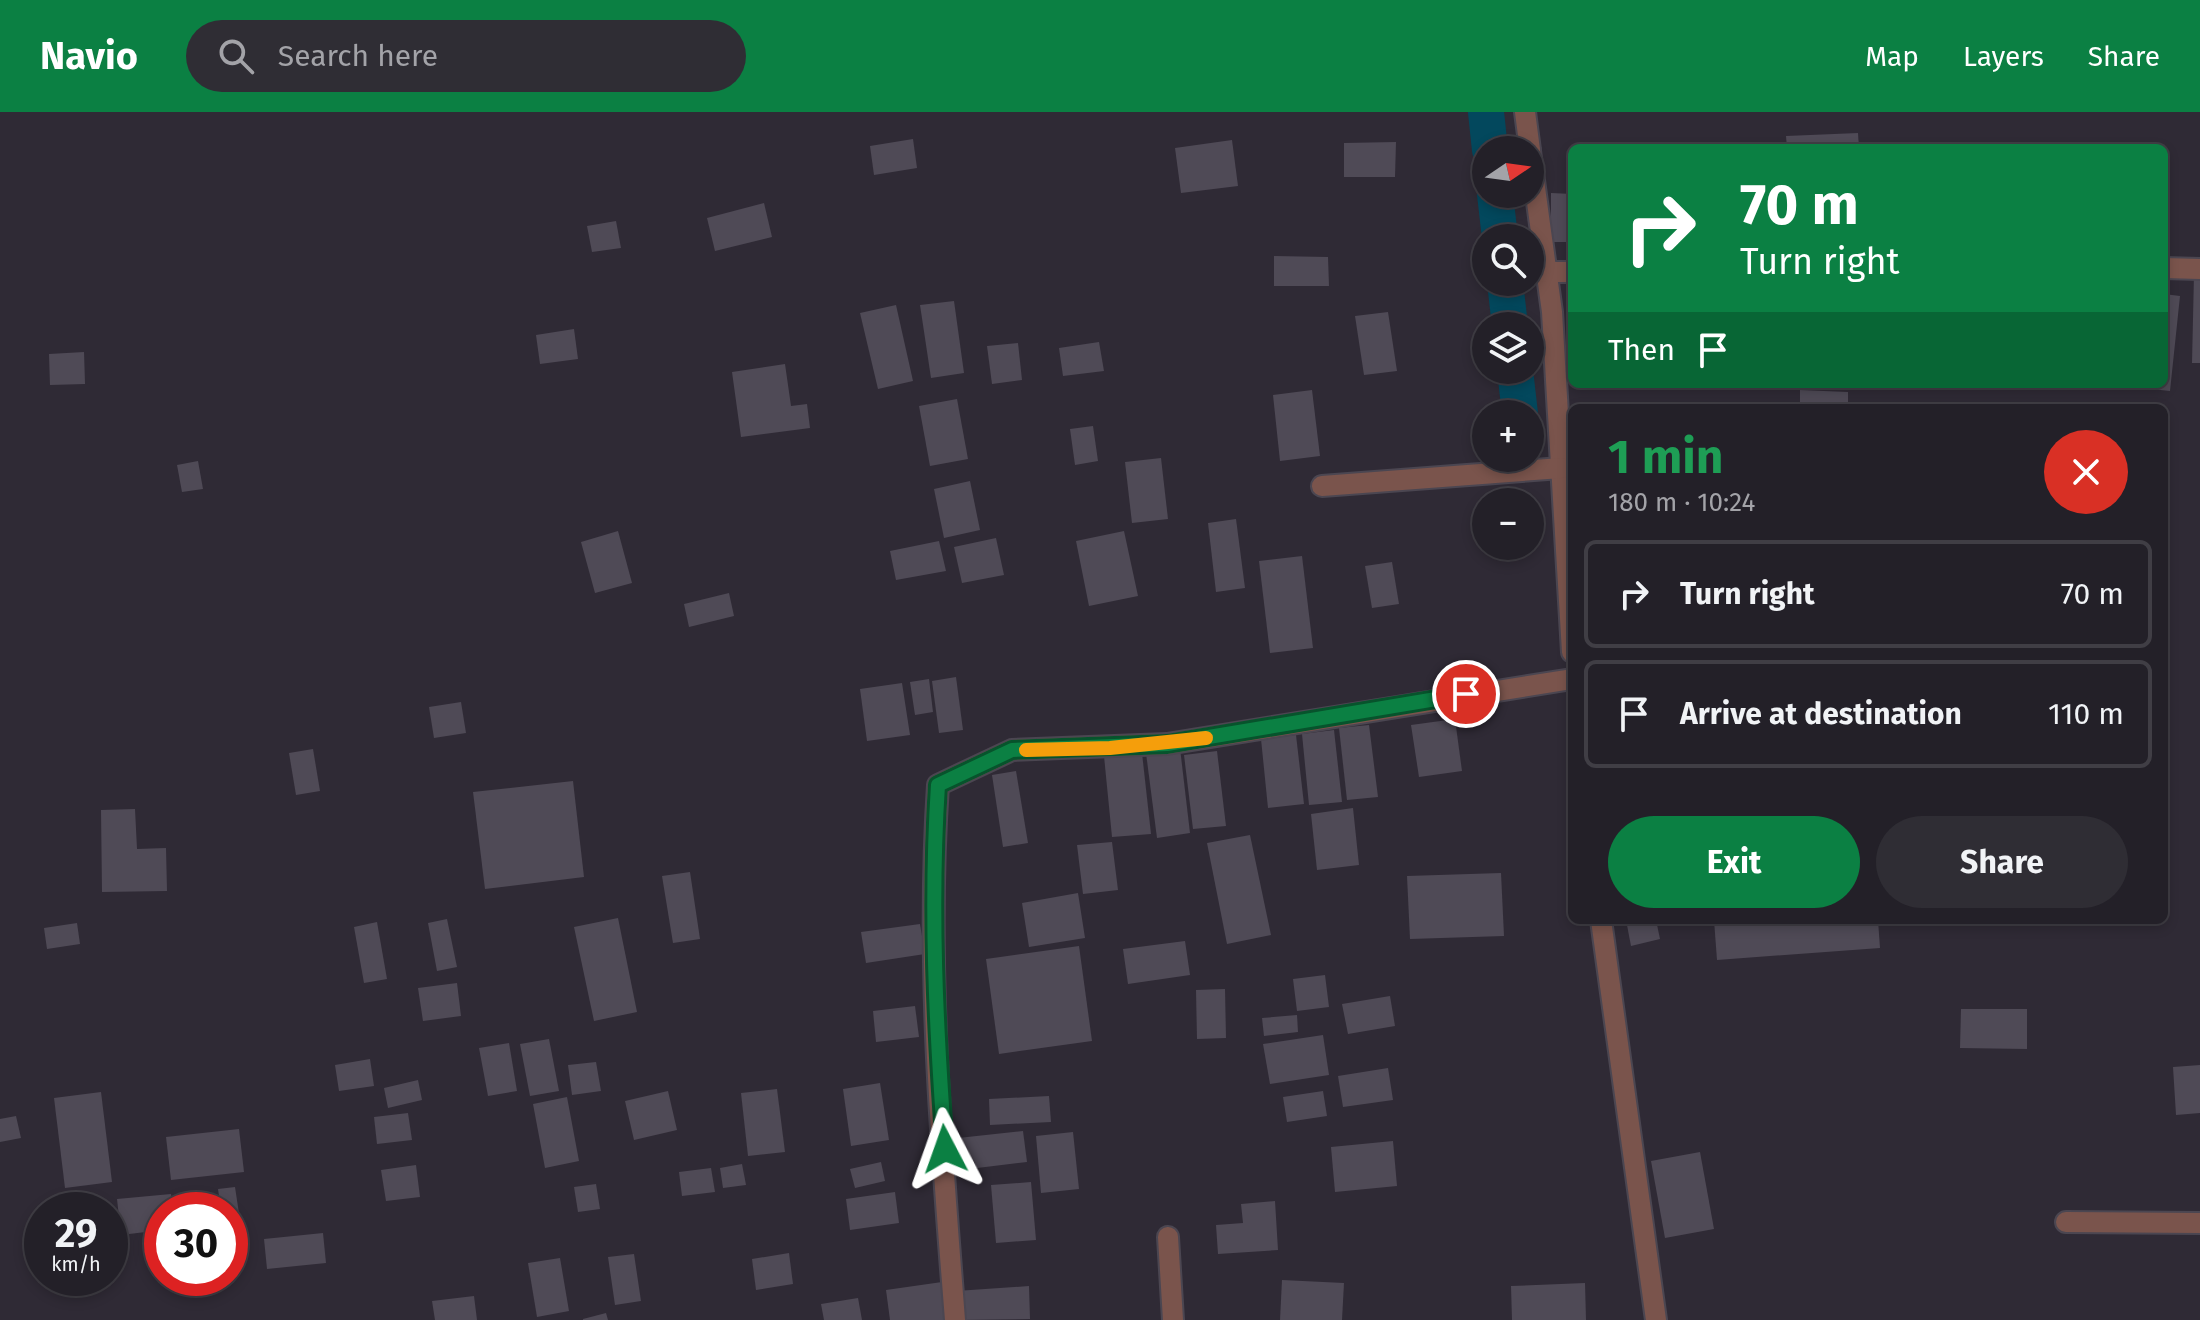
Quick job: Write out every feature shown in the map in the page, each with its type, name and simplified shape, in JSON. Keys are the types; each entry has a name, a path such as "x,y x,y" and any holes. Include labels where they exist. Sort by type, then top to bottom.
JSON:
{"street":[{"path":"1525,112 1528,136"},
{"path":"1538,208 1546,272 1568,585"},
{"path":"2168,268 2200,269"},
{"path":"1546,272 1568,272"},
{"path":"1322,486 1561,468"},
{"path":"955,1320 932,967 931,880 938,785 1012,750 1167,744 1439,697 1568,680"},
{"path":"1602,924 1656,1320"},
{"path":"2066,1222 2200,1223"},
{"path":"1168,1237 1173,1320"}],"building":[{"path":"1858,133 1859,144 1787,144 1786,136"},
{"path":"913,139 917,168 874,175 870,146"},
{"path":"1232,140 1238,186 1181,193 1175,148"},
{"path":"1396,142 1395,177 1344,177 1344,143"},
{"path":"1551,193 1568,194 1568,242 1551,242"},
{"path":"764,203 772,237 715,251 707,218"},
{"path":"616,221 621,248 592,252 587,226"},
{"path":"1274,256 1328,257 1329,286 1274,286"},
{"path":"2194,274 2200,274 2200,363 2192,363"},
{"path":"2168,294 2180,296 2170,391 2142,388 2168,388"},
{"path":"954,301 964,373 931,378 920,305"},
{"path":"896,305 913,381 878,389 860,313"},
{"path":"1388,312 1397,371 1364,375 1355,316"},
{"path":"574,329 578,359 540,364 536,335"},
{"path":"1099,342 1104,371 1063,376 1059,348"},
{"path":"1018,343 1022,380 992,384 987,346"},
{"path":"84,352 85,384 50,385 49,354"},
{"path":"785,364 791,406 807,404 810,428 741,437 732,372"},
{"path":"1312,390 1320,456 1280,461 1273,395"},
{"path":"1800,390 1848,392 1848,404 1800,404"},
{"path":"957,399 968,459 930,466 919,406"},
{"path":"1093,426 1098,461 1075,465 1070,429"},
{"path":"1161,458 1168,519 1132,523 1125,462"},
{"path":"198,461 203,489 182,492 177,465"},
{"path":"970,481 980,530 944,538 934,489"},
{"path":"1236,519 1245,588 1216,592 1208,523"},
{"path":"618,531 632,583 595,593 581,542"},
{"path":"1124,531 1138,596 1089,606 1076,541"},
{"path":"996,538 1004,575 962,583 954,547"},
{"path":"939,541 946,571 896,580 890,551"},
{"path":"1302,556 1313,648 1270,653 1259,561"},
{"path":"1392,562 1399,604 1372,608 1365,566"},
{"path":"729,593 734,616 689,627 684,604"},
{"path":"956,677 963,730 939,733 932,681"},
{"path":"929,679 933,712 915,715 910,682"},
{"path":"902,683 910,735 867,741 860,689"},
{"path":"461,702 466,733 434,738 429,707"},
{"path":"1455,719 1462,771 1419,777 1411,725"},
{"path":"1369,725 1378,797 1347,800 1339,728"},
{"path":"1334,730 1342,802 1309,805 1302,734"},
{"path":"1296,735 1304,804 1268,808 1261,739"},
{"path":"1180,748 1190,833 1157,838 1146,753"},
{"path":"313,749 320,791 296,795 289,753"},
{"path":"1217,751 1226,826 1193,829 1184,755"},
{"path":"1142,753 1151,834 1112,837 1104,756"},
{"path":"1016,771 1028,843 1003,847 992,775"},
{"path":"573,781 584,877 485,889 473,792"},
{"path":"1353,808 1359,865 1317,870 1311,814"},
{"path":"135,809 137,849 166,848 167,891 102,892 101,810"},
{"path":"1250,835 1271,935 1227,944 1207,843"},
{"path":"1112,842 1118,890 1083,894 1077,845"},
{"path":"690,872 700,939 673,943 662,876"},
{"path":"1501,873 1504,936 1410,939 1407,876"},
{"path":"1078,893 1085,938 1029,947 1022,903"},
{"path":"618,918 637,1012 594,1021 574,927"},
{"path":"447,919 457,967 437,971 428,923"},
{"path":"377,922 387,979 364,983 354,927"},
{"path":"77,923 80,944 47,949 44,928"},
{"path":"920,924 925,954 866,963 861,932"},
{"path":"1627,924 1657,924 1660,939 1631,946"},
{"path":"1714,924 1878,924 1880,948 1717,960"},
{"path":"1185,941 1190,975 1128,984 1123,949"},
{"path":"1079,946 1092,1041 999,1054 986,959"},
{"path":"1325,975 1329,1007 1297,1011 1293,979"},
{"path":"457,983 461,1016 423,1021 418,988"},
{"path":"1225,989 1226,1038 1197,1039 1196,990"},
{"path":"1390,996 1395,1026 1348,1034 1342,1004"},
{"path":"915,1006 919,1037 876,1042 873,1011"},
{"path":"1961,1009 2027,1009 2027,1049 1960,1048"},
{"path":"1297,1015 1298,1032 1264,1036 1262,1018"},
{"path":"1323,1035 1329,1075 1270,1084 1263,1044"},
{"path":"549,1039 559,1091 530,1096 520,1044"},
{"path":"509,1043 517,1091 488,1096 479,1048"},
{"path":"370,1059 374,1086 339,1091 335,1065"},
{"path":"596,1062 601,1091 572,1095 568,1065"},
{"path":"2200,1065 2200,1113 2176,1115 2173,1067"},
{"path":"1388,1068 1393,1100 1343,1107 1338,1076"},
{"path":"418,1080 422,1100 388,1108 384,1088"},
{"path":"880,1083 889,1140 851,1146 843,1089"},
{"path":"777,1089 785,1152 748,1156 741,1093"},
{"path":"668,1091 677,1130 634,1140 625,1101"},
{"path":"1323,1091 1327,1116 1287,1122 1283,1097"},
{"path":"101,1092 112,1182 65,1188 54,1098"},
{"path":"1049,1096 1051,1122 990,1125 989,1099"},
{"path":"567,1097 579,1161 545,1168 533,1104"},
{"path":"408,1113 412,1140 377,1144 374,1117"},
{"path":"16,1116 21,1138 0,1142 0,1119"},
{"path":"239,1129 244,1172 171,1180 166,1137"},
{"path":"1023,1131 1027,1162 953,1171 949,1139"},
{"path":"1073,1132 1079,1189 1041,1193 1036,1136"},
{"path":"1393,1141 1397,1186 1335,1192 1331,1147"},
{"path":"1700,1152 1714,1229 1665,1238 1651,1161"},
{"path":"881,1162 885,1181 855,1188 850,1169"},
{"path":"742,1164 746,1185 723,1188 720,1168"},
{"path":"416,1165 420,1197 386,1201 381,1170"},
{"path":"711,1168 715,1192 682,1196 679,1172"},
{"path":"1031,1182 1036,1240 996,1243 991,1185"},
{"path":"596,1184 600,1209 578,1212 574,1187"},
{"path":"235,1187 236,1192 218,1192 218,1189"},
{"path":"895,1192 899,1223 850,1230 846,1199"},
{"path":"144,1196 144,1232 128,1234 128,1198"},
{"path":"1275,1201 1278,1250 1218,1254 1216,1225 1243,1223 1241,1204"},
{"path":"323,1233 326,1263 267,1269 264,1239"},
{"path":"789,1253 793,1284 756,1290 752,1259"},
{"path":"634,1254 641,1301 615,1305 608,1257"},
{"path":"560,1258 569,1311 537,1317 528,1263"},
{"path":"1282,1280 1344,1283 1342,1320 1280,1320"},
{"path":"942,1282 948,1320 890,1320 886,1290"},
{"path":"1585,1283 1586,1320 1512,1320 1511,1286"},
{"path":"1029,1286 1030,1319 957,1320 956,1291"},
{"path":"474,1296 477,1320 435,1320 432,1301"},
{"path":"858,1298 862,1320 824,1320 821,1304"},
{"path":"606,1313 608,1320 583,1320 583,1319"}],"waterway":[{"path":"1486,112 1489,136"},
{"path":"1497,208 1498,224"},
{"path":"1507,296 1508,312"},
{"path":"1517,384 1518,400"}],"slow traffic":[{"path":"1026,750 1110,748 1206,738"}],"route":[{"path":"945,1149 932,967 931,880 938,785 1012,750 1167,744 1466,694"}]}
